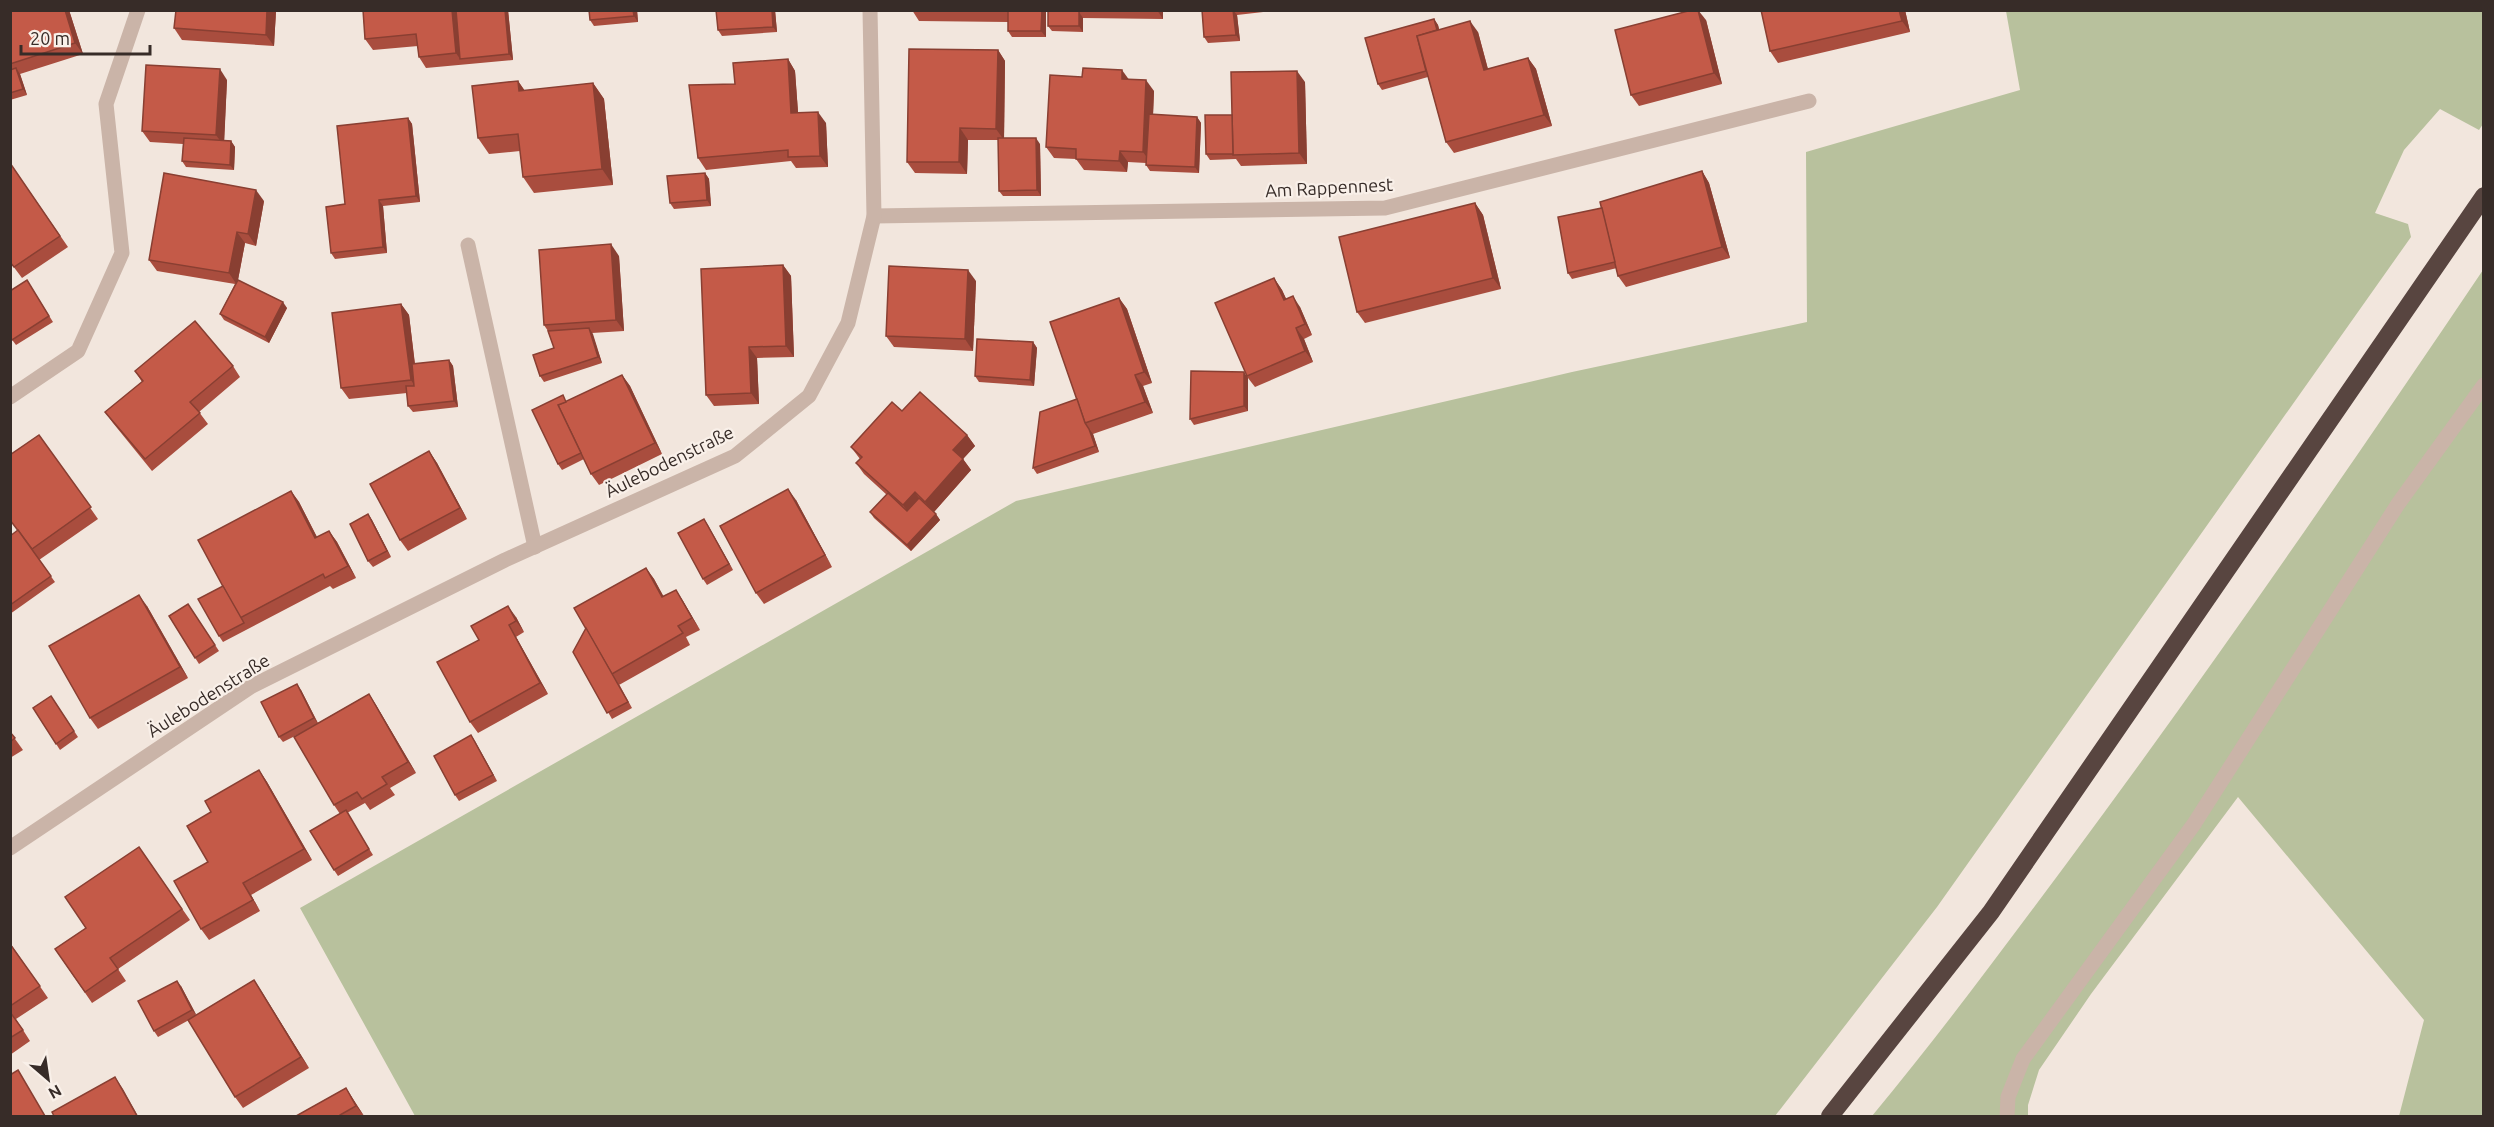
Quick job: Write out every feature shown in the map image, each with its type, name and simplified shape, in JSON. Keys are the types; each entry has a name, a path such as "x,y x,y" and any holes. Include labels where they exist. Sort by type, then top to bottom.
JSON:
{"highway":[{"path":"1830,1116 1991,912 2484,196"}],"street":[{"path":"10,397 78,351 122,253 106,104 138,10"},
{"name":"Äulebodenstraße","path":"10,848 252,686 535,547 735,456 809,396 848,323 874,216 870,10"},
{"name":"Am Rappennest","path":"874,216 1385,208 1809,100"},
{"path":"468,245 535,547"},
{"path":"2007,1116 2008,1097 2023,1059 2194,824 2398,504 2484,385"}],"green space":[{"path":"2006,11 2483,11 2483,124 2479,130 2440,109 2404,150 2375,213 2408,224 2411,237 1937,907 1775,1116 415,1116 300,908 1016,501 1572,372 1807,322 1806,152 2020,90"},
{"path":"2483,270 2483,1116 2399,1116 2424,1020 2238,797 2091,994 2039,1070 2028,1105 2028,1116 1872,1116 1995,959 2174,717"}],"building":[{"path":"10,10 65,10 75,43 10,64"},
{"path":"176,10 267,10 266,35 174,28"},
{"path":"363,10 452,10 456,53 419,57 416,34 365,39"},
{"path":"456,10 505,10 509,54 460,59"},
{"path":"589,10 633,10 634,16 590,20"},
{"path":"716,10 772,10 773,27 718,30"},
{"path":"1008,10 1042,10 1041,31 1008,31"},
{"path":"1048,10 1078,10 1079,26 1048,26"},
{"path":"1202,10 1233,10 1236,35 1204,37"},
{"path":"1698,10 1714,73 1631,95 1615,30"},
{"path":"1761,10 1899,10 1902,21 1770,51"},
{"path":"1434,19 1437,30 1417,36 1426,71 1378,84 1365,38"},
{"path":"1470,21 1484,70 1528,58 1544,115 1446,142 1417,36"},
{"path":"909,49 998,50 996,129 960,128 959,162 907,162"},
{"path":"788,59 791,113 818,112 820,156 788,157 788,150 698,158 689,85 735,84 733,63"},
{"path":"146,65 220,69 216,135 142,131"},
{"path":"16,68 23,89 10,93 10,70"},
{"path":"1083,68 1122,70 1122,79 1146,80 1143,152 1120,151 1119,161 1076,159 1076,149 1046,147 1050,75 1082,77"},
{"path":"1297,71 1299,153 1233,155 1231,72"},
{"path":"518,81 519,91 593,83 602,169 523,177 518,134 478,138 472,86"},
{"path":"1149,114 1197,117 1195,167 1146,165"},
{"path":"1205,115 1232,115 1233,154 1206,154"},
{"path":"408,118 416,196 379,200 383,247 331,253 326,207 345,204 337,126"},
{"path":"184,138 231,141 230,165 182,161"},
{"path":"998,138 1036,138 1037,190 999,191"},
{"path":"10,163 60,236 14,267 10,262"},
{"path":"1702,171 1722,247 1618,276 1600,202"},
{"path":"164,173 256,190 248,234 237,232 229,273 149,260"},
{"path":"705,173 707,200 670,203 667,176"},
{"path":"1475,203 1493,278 1357,312 1339,237"},
{"path":"1602,208 1615,262 1568,273 1558,217"},
{"path":"611,244 616,320 544,325 539,250"},
{"path":"783,265 786,346 749,347 751,393 706,395 701,269"},
{"path":"889,266 968,270 965,339 886,336"},
{"path":"1274,278 1284,300 1293,296 1305,324 1296,328 1305,351 1247,376 1215,303"},
{"path":"27,280 49,316 12,340 10,337 10,291"},
{"path":"238,280 283,302 265,337 220,314"},
{"path":"1119,298 1144,372 1135,375 1145,402 1085,423 1050,322"},
{"path":"401,304 411,380 341,388 332,313"},
{"path":"195,321 233,366 190,402 200,413 145,459 105,412 143,381 135,371"},
{"path":"589,328 598,357 540,376 533,355 554,348 548,331"},
{"path":"977,339 1033,342 1030,380 975,376"},
{"path":"449,360 454,401 408,406 406,386 414,386 412,364"},
{"path":"1191,371 1244,372 1244,406 1190,419"},
{"path":"622,375 655,443 591,474 558,405"},
{"path":"920,392 967,435 953,450 963,459 925,502 915,492 903,505 856,463 862,457 851,447 892,402 902,411"},
{"path":"563,395 566,402 558,405 581,453 558,464 532,410"},
{"path":"1077,399 1095,446 1033,468 1040,412"},
{"path":"39,435 91,507 32,549 10,520 10,455"},
{"path":"429,451 460,508 400,540 370,484"},
{"path":"788,489 825,555 756,593 720,526"},
{"path":"291,491 315,538 329,531 348,566 325,578 323,574 240,618 198,540"},
{"path":"888,493 907,511 919,498 936,514 907,545 870,512"},
{"path":"368,514 387,551 368,561 350,524"},
{"path":"704,519 729,564 703,579 678,533"},
{"path":"18,530 51,576 10,605 10,536"},
{"path":"646,568 662,597 676,590 692,618 678,626 683,633 612,674 574,608"},
{"path":"223,586 244,623 219,636 198,599"},
{"path":"139,595 180,667 90,718 49,646"},
{"path":"188,604 215,645 195,658 169,616"},
{"path":"508,606 516,621 509,625 540,683 470,722 437,662 479,640 471,626"},
{"path":"586,628 628,702 607,713 573,652"},
{"path":"297,684 314,718 279,737 261,702"},
{"path":"369,694 408,762 382,777 387,784 362,799 357,792 334,805 294,737"},
{"path":"51,696 74,731 56,744 33,708"},
{"path":"10,732 15,738 10,742"},
{"path":"471,735 493,775 455,795 434,756"},
{"path":"259,770 304,849 243,883 253,900 201,929 174,881 208,862 187,826 211,812 205,801"},
{"path":"346,810 369,849 334,870 310,831"},
{"path":"139,847 182,909 110,958 118,969 85,992 55,949 86,928 65,897"},
{"path":"10,944 40,986 10,1006"},
{"path":"254,980 301,1057 235,1097 188,1020"},
{"path":"177,981 192,1010 154,1031 138,1001"},
{"path":"10,1012 23,1030 10,1038"},
{"path":"18,1070 45,1116 10,1116 10,1075"},
{"path":"115,1077 137,1116 54,1116 52,1112"},
{"path":"346,1088 356,1106 340,1116 296,1116"}]}
